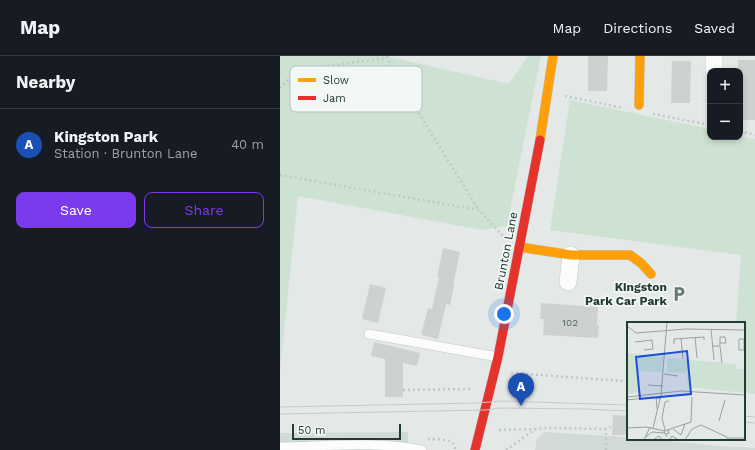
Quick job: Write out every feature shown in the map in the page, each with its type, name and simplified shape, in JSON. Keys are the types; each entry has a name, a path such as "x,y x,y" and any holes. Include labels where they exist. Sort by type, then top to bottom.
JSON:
{"street":[{"name":"Brunton Lane","path":"475,450 498,357 540,138 553,56"},
{"path":"639,104 640,56"},
{"path":"714,56 714,68"},
{"path":"519,247 571,255 630,255 641,263 651,274"},
{"path":"568,282 571,255"}],"lane":[{"path":"369,334 498,357"},
{"path":"280,447 377,445 401,446 422,450"}],"path":[{"path":"325,66 387,57"},
{"path":"280,88 290,78"},
{"path":"418,112 479,210 504,238 519,247"},
{"path":"743,132 755,135"},
{"path":"280,175 479,210"},
{"path":"511,366 509,373 624,381"},
{"path":"403,390 473,389"},
{"path":"495,430 547,428 606,429 613,426"},
{"path":"506,450 536,429"},
{"path":"606,429 606,450"}],"shaded area":[{"path":"408,432 408,450 280,450 280,433"},
{"path":"544,432 627,437 627,440 662,440 755,448 755,450 535,450 537,439"}],"green space":[{"path":"280,56 386,56 509,84 528,56 541,56 507,226 482,230 298,196 280,370"},
{"path":"570,100 707,128 707,140 743,140 743,137 755,139 755,394 745,392 745,322 736,322 741,255 550,230"}],"building":[{"path":"588,56 608,56 607,91 588,91"},
{"path":"738,60 755,60 755,120 743,120 743,68 738,68"},
{"path":"672,61 691,61 690,103 671,103"},
{"path":"443,248 460,252 450,305 446,304 438,339 421,335 428,308 432,309 439,277 437,277"},
{"path":"370,284 386,288 378,323 362,319"},
{"path":"541,303 598,307 598,338 543,335 544,319 540,319"},
{"path":"374,342 420,353 417,366 403,363 403,397 385,397 385,359 371,356"},
{"path":"613,415 627,416 627,435 612,435"}],"tram line":[{"path":"280,407 478,403 501,401 627,405"},
{"path":"280,414 486,410 499,408 627,411"},
{"path":"745,416 755,417"},
{"path":"745,422 755,423"}],"traffic: slow":[{"path":"540,140 553,56"},
{"path":"639,105 640,56"},
{"path":"519,247 571,255 630,255 641,263 651,274"}],"traffic: jam":[{"path":"475,450 498,357 540,140"}],"place":[{"name":"Kingston Park Car Park","path":"679,294"},
{"name":"Kingston Park","path":"521,406"}]}
